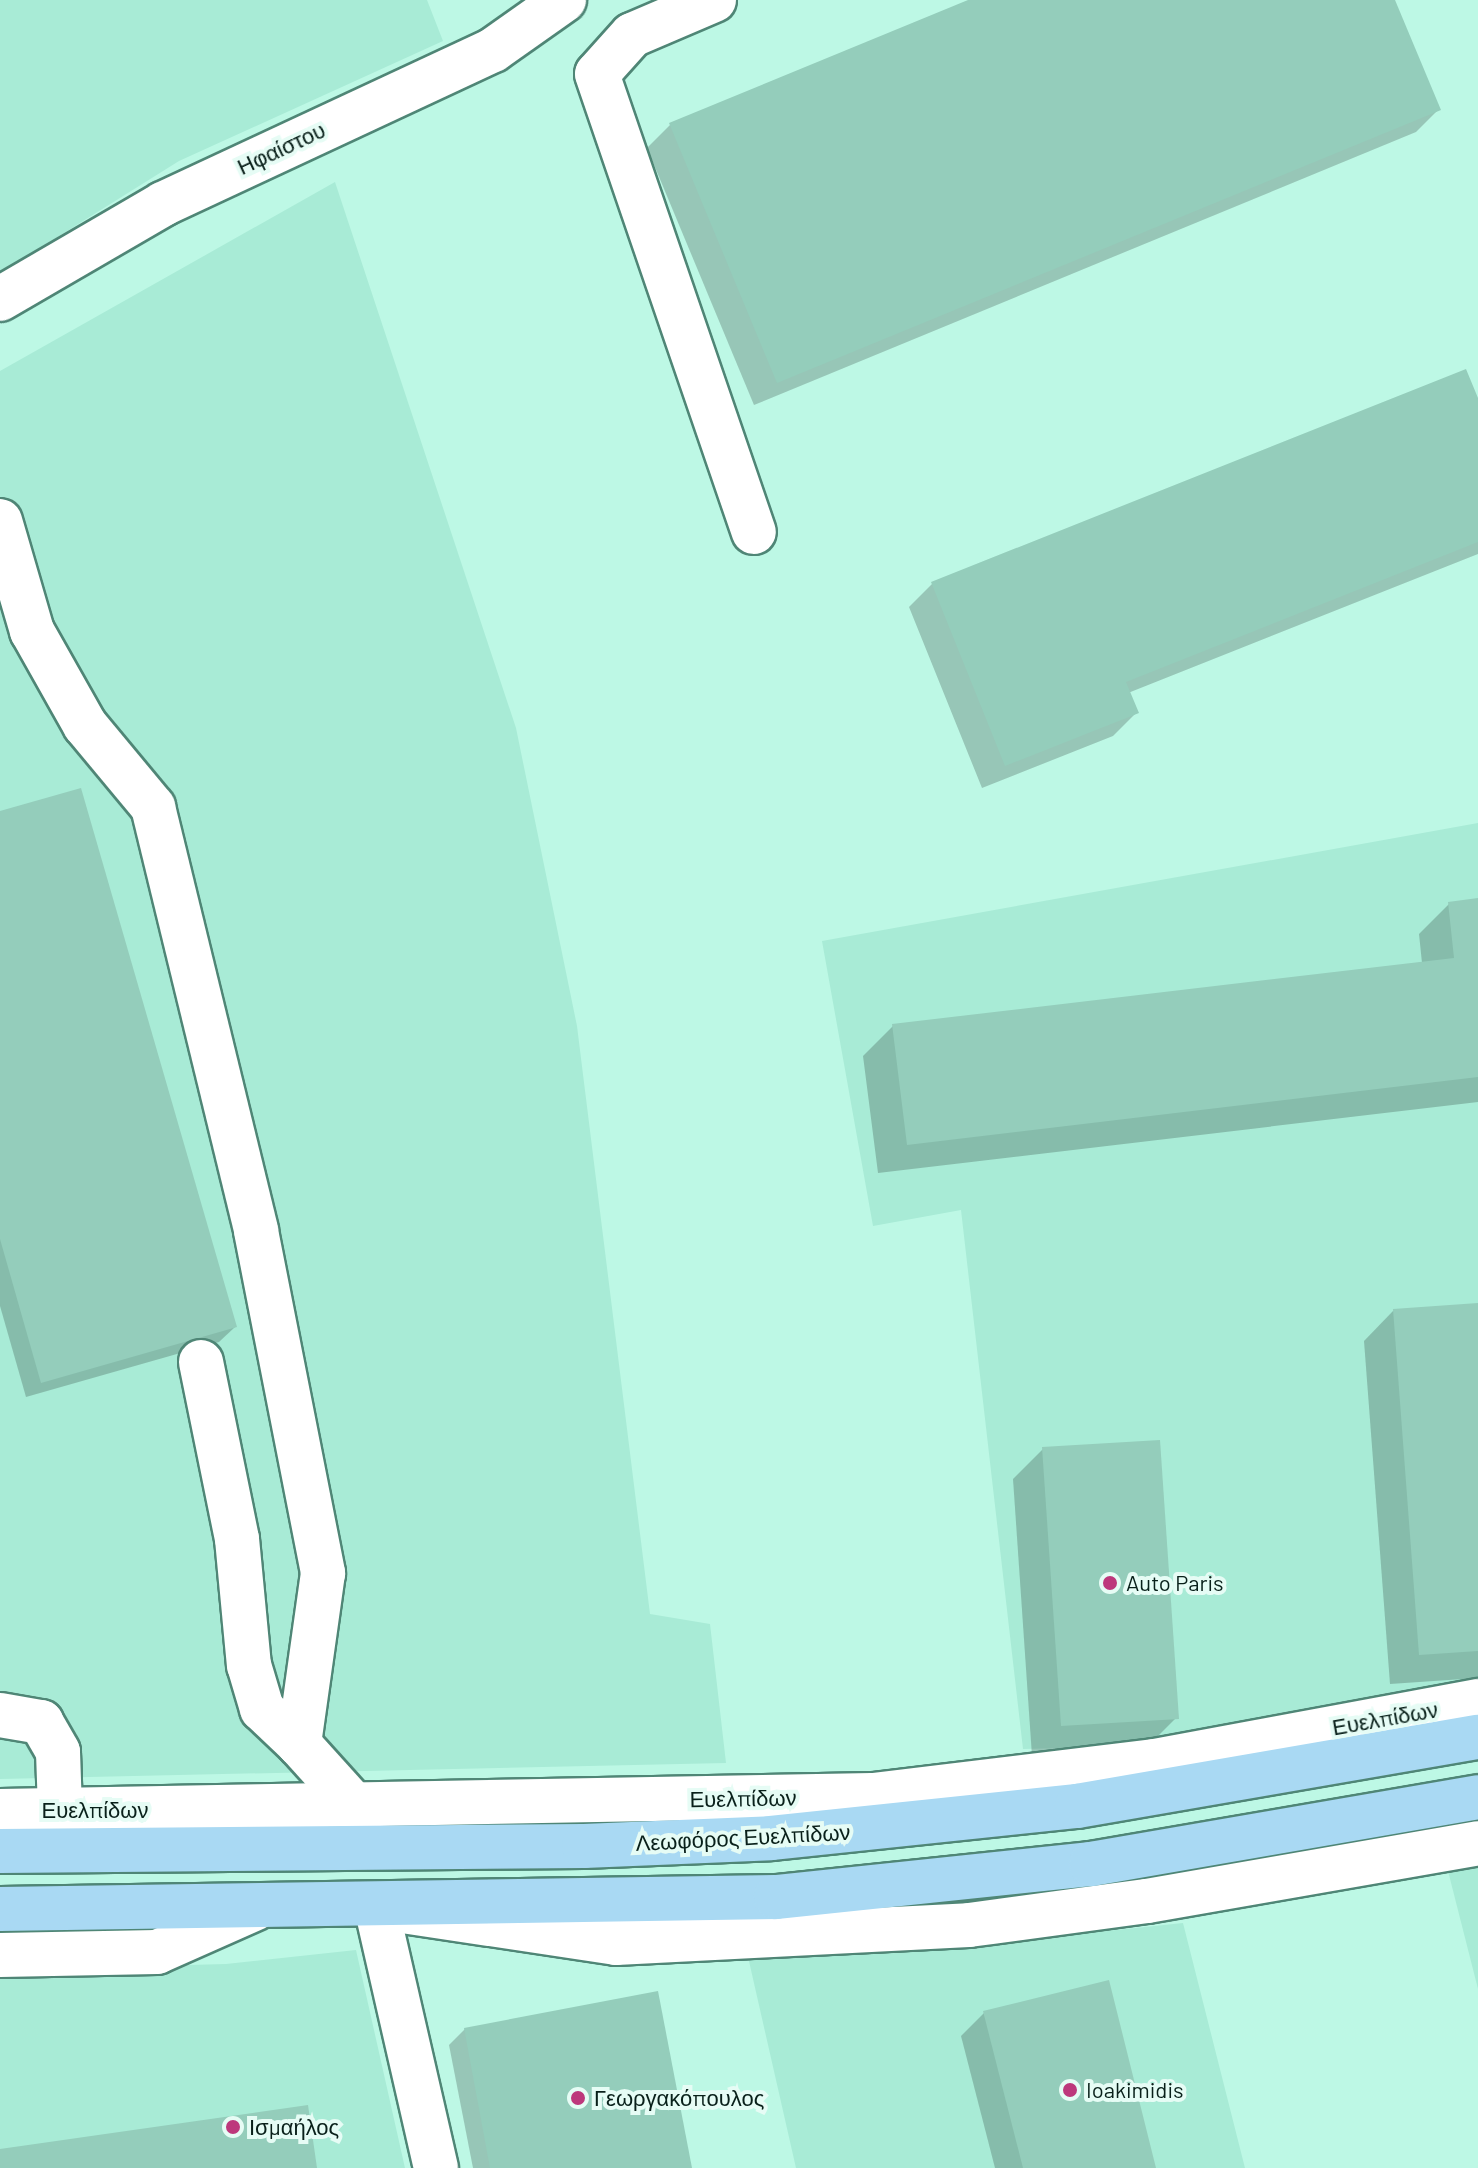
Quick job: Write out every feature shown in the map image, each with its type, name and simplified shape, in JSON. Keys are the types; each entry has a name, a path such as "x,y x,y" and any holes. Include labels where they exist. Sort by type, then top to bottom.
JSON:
{"main road":[{"name":"Λεωφόρος Ευελπίδων","path":"0,1851 584,1846 771,1838 1077,1806 1343,1743 1478,1737"},
{"path":"0,1909 376,1907 776,1897 955,1881 1091,1864 1473,1798"}],"street":[{"name":"Ηφαίστου","path":"0,299 175,198 504,44 564,0"},
{"path":"714,0 632,35 597,74 754,532"},
{"path":"0,521 32,631 85,725 153,807 256,1231 323,1573 299,1744"},
{"path":"201,1362 237,1539 249,1665 262,1709 299,1744 356,1807"},
{"name":"Ευελπίδων","path":"0,1811 356,1807 873,1795 1154,1761 1343,1743 1478,1701"},
{"path":"0,1715 41,1722 58,1752 60,1810"},
{"path":"436,2168 376,1907 616,1943 969,1925 1147,1901 1477,1844 1473,1798"},
{"path":"0,1955 157,1952 256,1908"}],"shaded area":[{"path":"0,0 427,0 443,41 179,161 0,273"},
{"path":"335,182 516,728 577,1026 650,1614 710,1624 726,1763 0,1779 0,371"},
{"path":"1478,823 1478,1684 1157,1746 1023,1749 961,1210 873,1226 822,941"},
{"path":"1478,1861 1478,1989 1447,1867"},
{"path":"1183,1923 1245,2168 796,2168 746,1948 946,1948"},
{"path":"356,1950 405,2168 0,2168 0,1970 226,1964"}],"building":[{"path":"968,0 1395,0 1441,110 777,383 669,123"},
{"path":"1466,369 1478,398 1478,542 1126,682 1139,713 1005,766 931,582"},
{"path":"81,788 237,1327 41,1383 0,1239 0,811"},
{"path":"1478,898 1478,1077 907,1145 892,1024 1454,958 1448,902"},
{"path":"1478,1303 1478,1651 1419,1655 1393,1309"},
{"name":"Auto Paris","path":"1160,1440 1179,1719 1061,1726 1042,1447"},
{"name":"Ioakimidis","path":"1109,1980 1156,2168 1023,2168 983,2011"},
{"name":"Γεωργακόπουλος","path":"658,1991 692,2168 490,2168 464,2028"},
{"name":"Ισμαήλος","path":"308,2105 317,2168 0,2168 0,2149"}],"place":[{"name":"Auto Paris","path":"1110,1583"},
{"name":"Ioakimidis","path":"1070,2090"},
{"name":"Γεωργακόπουλος","path":"578,2098"},
{"name":"Ισμαήλος","path":"233,2127"}]}
